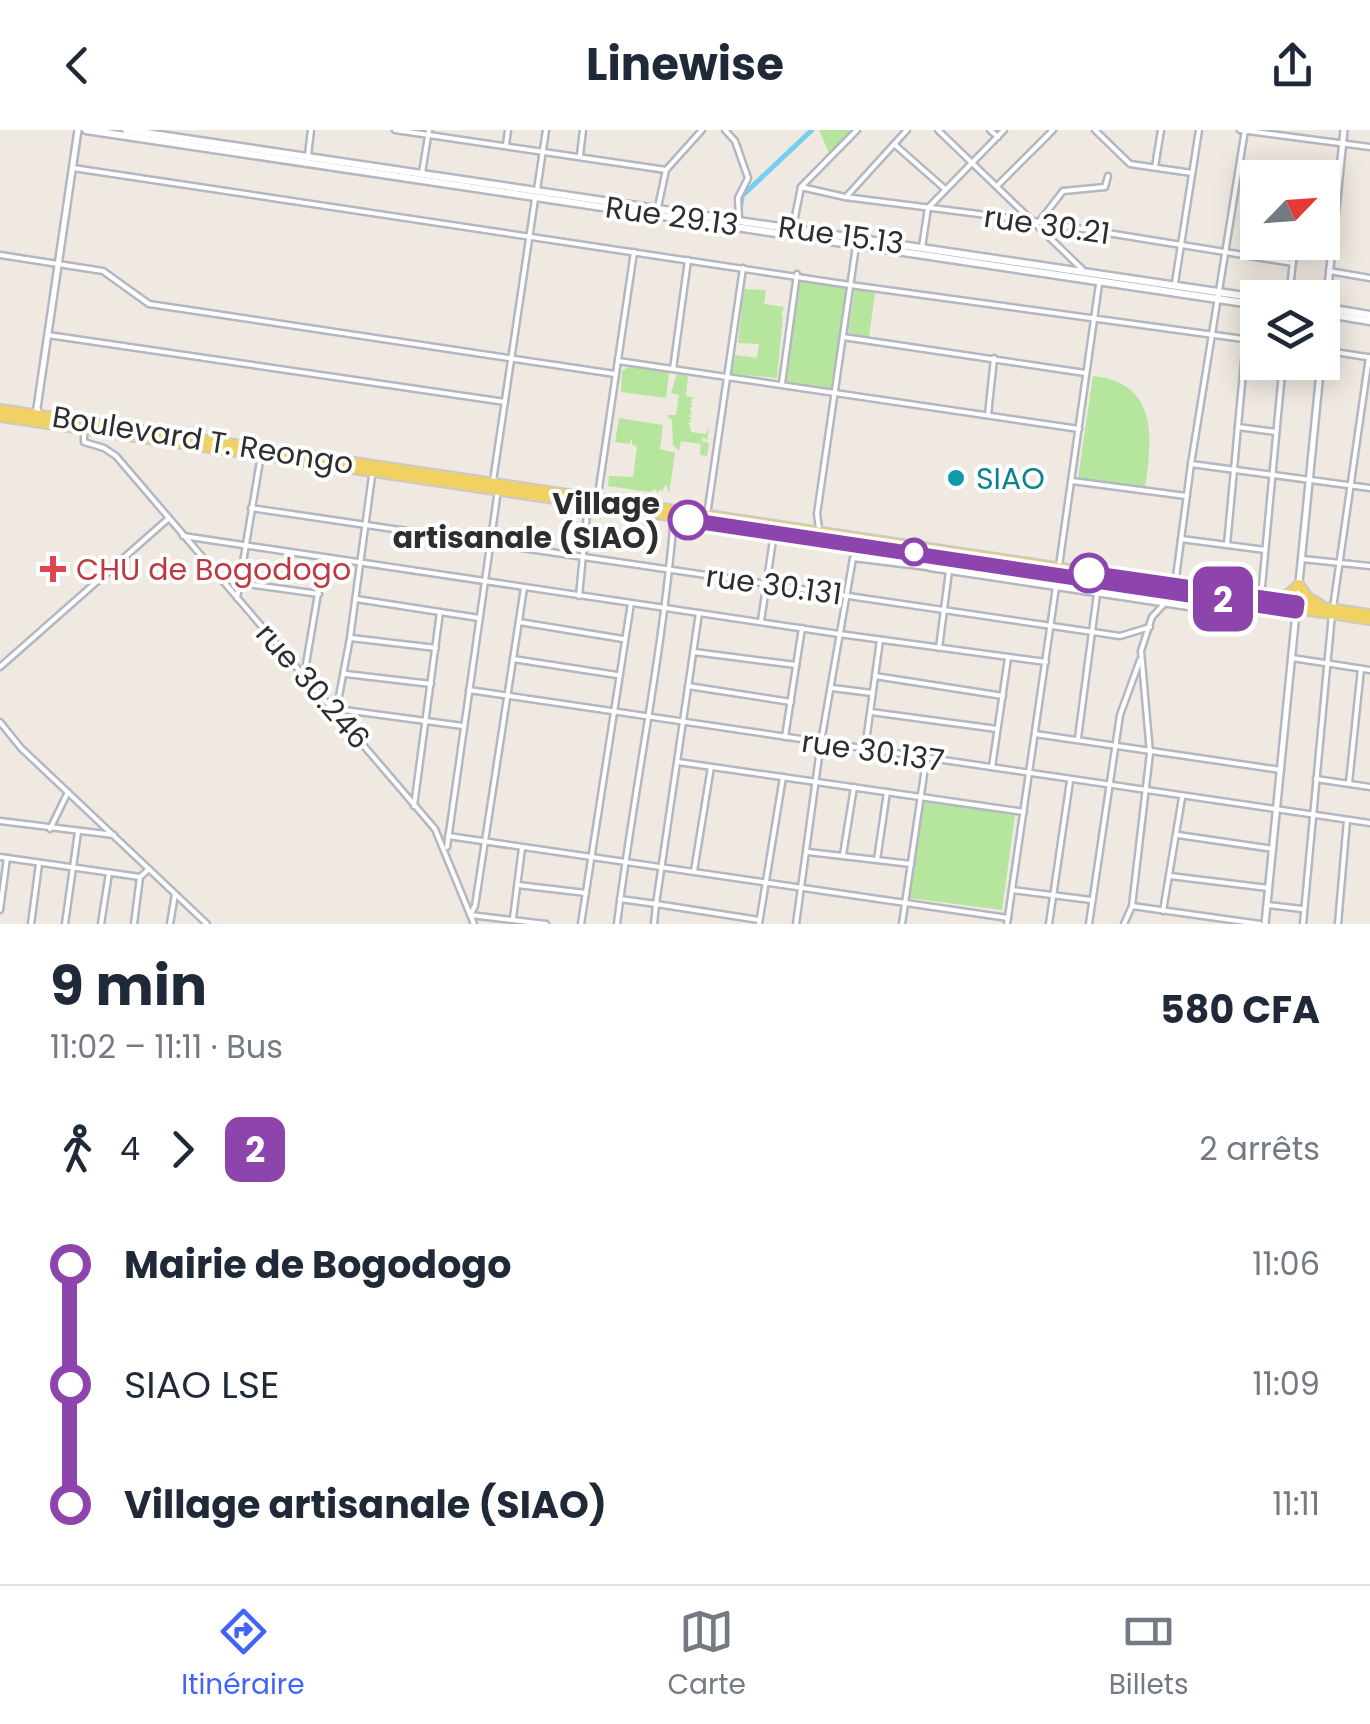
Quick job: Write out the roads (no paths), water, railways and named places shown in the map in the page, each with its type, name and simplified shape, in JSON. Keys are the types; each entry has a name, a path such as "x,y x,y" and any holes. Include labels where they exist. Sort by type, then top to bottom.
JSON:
{"main road":[{"name":"Rue 29.13","path":"82,130 536,192 1220,297"},
{"name":"Rue 15.13","path":"126,130 1174,285 1240,300"},
{"path":"1340,313 1370,318"},
{"name":"Boulevard T. Reongo","path":"0,413 598,499 922,553 1058,571"},
{"name":"Boulevard T. Reongo","path":"35,416 84,430 373,469"},
{"name":"Boulevard T. Reongo","path":"496,487 774,533 820,536 1265,599 1296,607"},
{"path":"1265,599 1288,594 1299,584 1308,597 1330,610"},
{"name":"Boulevard T. Reongo","path":"1174,588 1198,595 1296,607"},
{"path":"1296,607 1370,617"}],"street":[{"path":"35,416 82,130"},
{"path":"194,140 196,130"},
{"path":"307,159 311,130"},
{"path":"395,130 666,170"},
{"path":"468,140 470,130"},
{"path":"506,145 508,130"},
{"path":"446,852 490,545 504,402 546,130"},
{"path":"580,156 583,130"},
{"path":"658,207 666,170 702,130"},
{"path":"725,130 735,140 748,178 738,198 739,219"},
{"path":"793,228 801,188 856,130"},
{"path":"845,197 907,130"},
{"path":"938,130 1085,272"},
{"path":"990,130 998,137"},
{"path":"922,247 928,208 1004,130"},
{"path":"997,186 1053,130"},
{"path":"1094,130 1130,164 1192,172"},
{"path":"1155,167 1160,130"},
{"path":"1174,285 1198,130"},
{"path":"1240,160 1243,130 1370,147"},
{"path":"1303,130 1303,138"},
{"path":"1340,166 1344,130"},
{"path":"422,173 429,133"},
{"path":"894,144 946,189"},
{"path":"1174,588 1240,164"},
{"path":"74,168 1240,339"},
{"path":"1036,222 1066,189 1105,188 1108,176"},
{"name":"rue 30.21","path":"801,188 1240,254"},
{"path":"820,536 817,514 857,240"},
{"path":"598,499 634,252"},
{"path":"0,254 103,271 150,304 616,374"},
{"path":"673,368 688,260"},
{"name":"rue 30.21","path":"1279,260 1293,262"},
{"path":"1328,280 1330,260"},
{"path":"1291,280 1293,262"},
{"path":"707,516 742,268"},
{"path":"1329,270 1370,278 1370,268"},
{"path":"782,384 797,274"},
{"path":"1058,571 1100,277"},
{"path":"48,335 504,402"},
{"path":"843,337 1088,374"},
{"path":"1303,924 1330,610 1370,357 1340,351"},
{"path":"988,415 994,358"},
{"path":"618,361 1079,429"},
{"path":"1227,545 1242,380"},
{"path":"1265,599 1280,380"},
{"path":"1132,906 1262,924 1273,849 1319,380"},
{"path":"1238,428 1276,432"},
{"name":"rue 30.246","path":"84,430 84,442 116,456 434,829 474,924"},
{"path":"237,598 261,455"},
{"path":"1191,464 1370,488"},
{"path":"373,469 362,564 336,712 464,726"},
{"path":"1072,481 1187,496"},
{"path":"578,596 588,504"},
{"name":"rue 30.131","path":"251,508 1120,636 1150,627"},
{"path":"617,924 670,570 674,517"},
{"path":"0,667 168,518"},
{"path":"761,622 774,533"},
{"path":"183,536 1046,662"},
{"path":"1180,539 1266,550"},
{"path":"922,553 927,567"},
{"path":"798,924 844,595 852,562 858,557 1188,607 1195,604 1198,595"},
{"path":"304,677 324,558"},
{"path":"1302,559 1370,566"},
{"path":"938,648 949,571"},
{"path":"239,583 319,594"},
{"path":"448,836 1007,921 1056,587"},
{"path":"524,588 475,906 470,914 546,924"},
{"path":"1078,740 1097,594"},
{"path":"356,600 479,618"},
{"path":"1089,924 1122,705 1156,610 1164,603"},
{"path":"581,924 631,604"},
{"path":"414,806 440,612"},
{"path":"654,924 699,613"},
{"path":"519,622 625,639"},
{"path":"785,739 802,628"},
{"path":"350,638 436,648"},
{"path":"865,750 880,640"},
{"path":"694,652 796,665"},
{"path":"992,768 1008,658"},
{"path":"1292,658 1370,670"},
{"path":"513,659 620,675"},
{"path":"1124,924 1132,906 1150,752 1140,659"},
{"path":"1349,784 1362,669"},
{"path":"344,674 431,684"},
{"path":"876,676 1003,696"},
{"path":"688,686 791,702"},
{"path":"832,688 874,693"},
{"name":"rue 30.137","path":"468,690 1370,823"},
{"path":"872,712 997,729"},
{"path":"0,722 21,748 206,923"},
{"path":"1036,734 1281,770"},
{"path":"902,924 926,760"},
{"path":"678,762 1024,812"},
{"path":"694,873 711,767"},
{"path":"620,899 759,922 783,777"},
{"path":"1316,779 1370,787"},
{"path":"1048,924 1070,781"},
{"path":"843,855 854,787"},
{"path":"50,828 68,792"},
{"path":"877,860 888,792"},
{"path":"1163,911 1182,798"},
{"path":"1338,924 1348,820"},
{"path":"0,822 114,835"},
{"path":"66,924 78,832"},
{"path":"1176,835 1273,849"},
{"path":"513,919 522,848"},
{"path":"808,852 911,864"},
{"path":"0,910 4,857 140,878"},
{"path":"31,924 39,864"},
{"path":"134,924 140,878 149,869"},
{"path":"101,924 109,873"},
{"path":"1170,876 1268,888"},
{"path":"518,885 586,894"},
{"path":"1012,890 1092,900"},
{"path":"170,924 175,894"},
{"path":"1267,905 1304,910"},
{"path":"725,924 727,915"}],"waterway":[{"path":"740,211 742,196 812,130"}],"place":[{"name":"SIAO","path":"956,478"},
{"name":"Village artisanale (SIAO)","path":"688,520"},
{"name":"CHU de Bogodogo","path":"53,569"}]}
